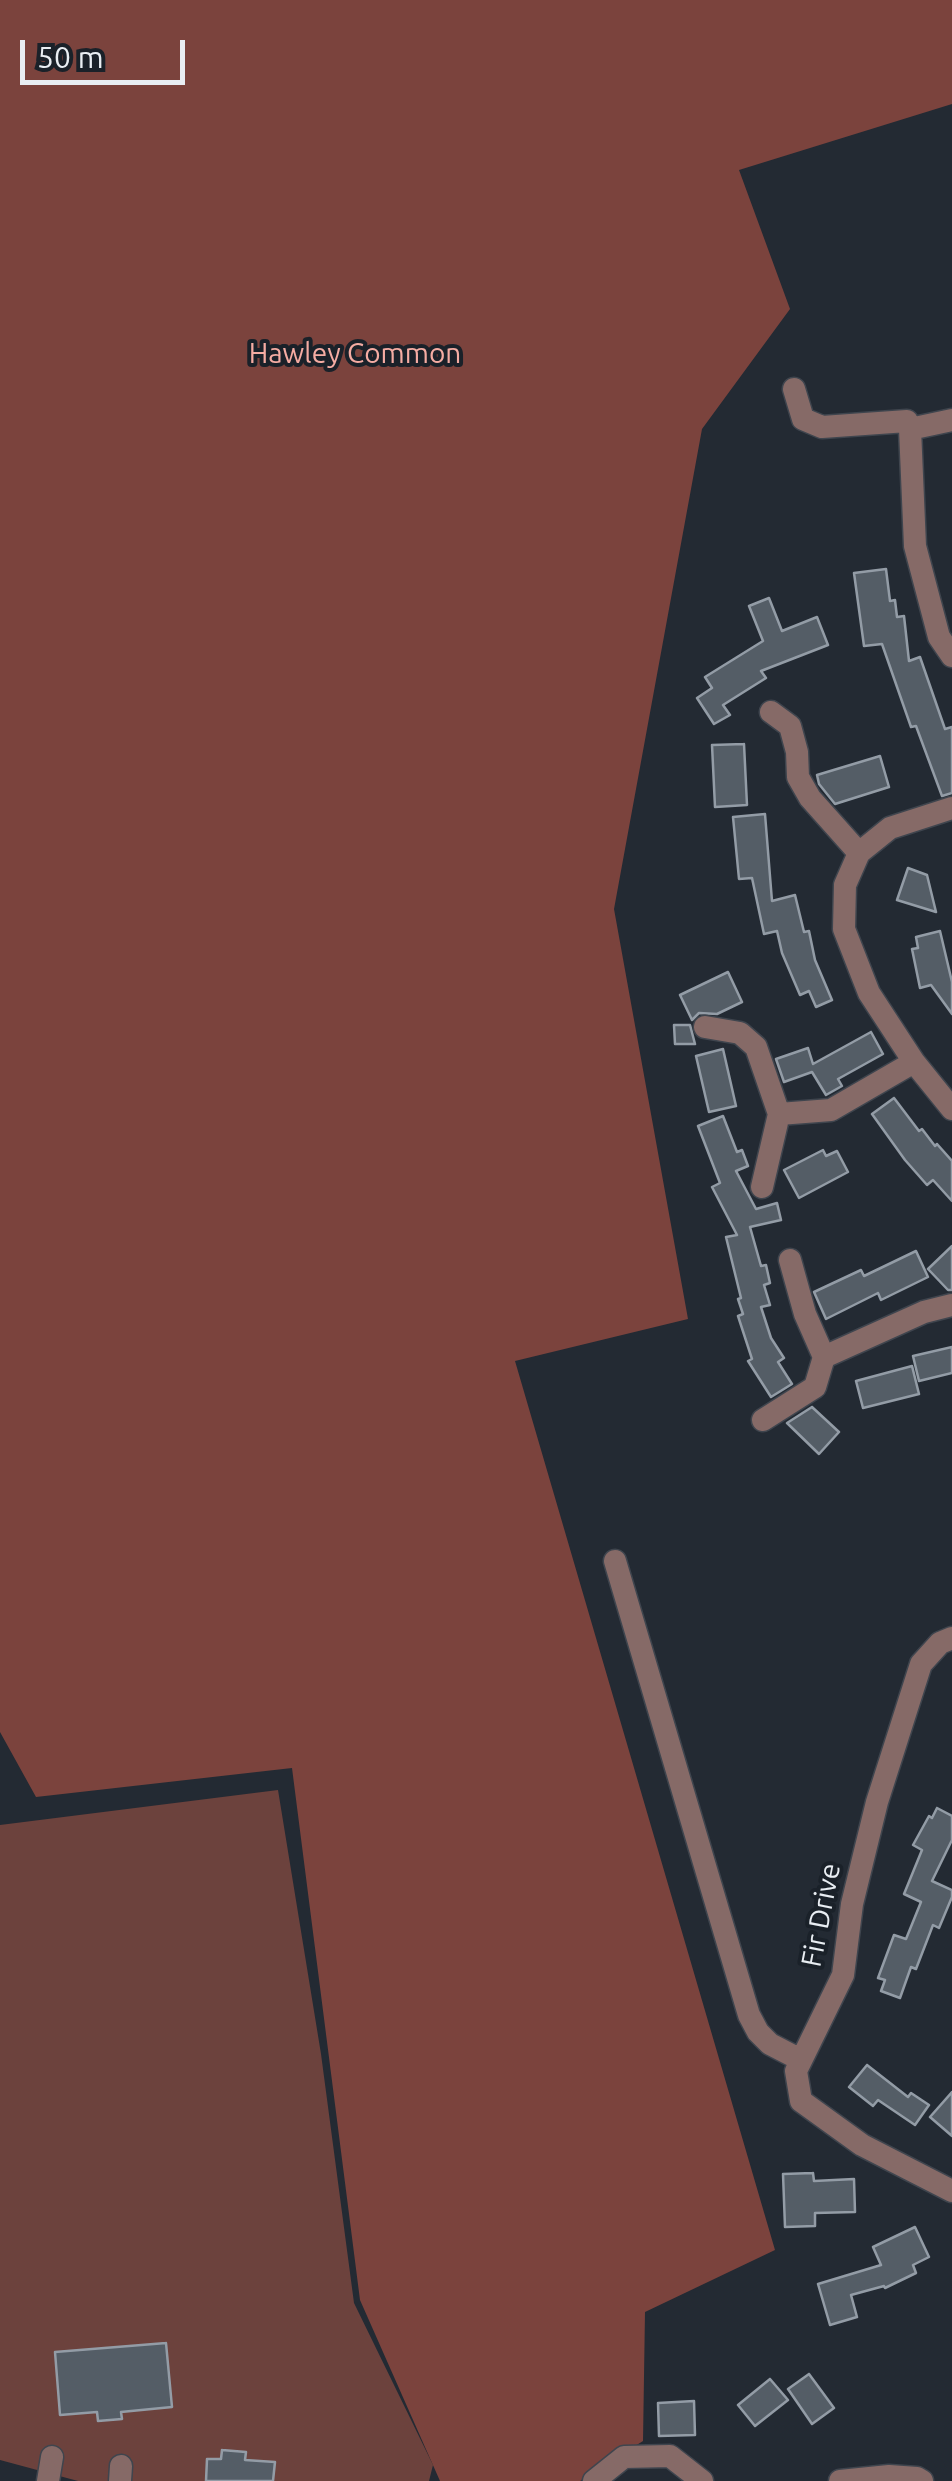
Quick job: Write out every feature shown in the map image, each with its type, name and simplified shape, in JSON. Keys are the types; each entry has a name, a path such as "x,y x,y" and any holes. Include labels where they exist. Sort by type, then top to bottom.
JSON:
{"street":[{"path":"794,389 803,419 822,427 907,420 915,546 939,636 952,656"},
{"path":"910,428 952,420"},
{"path":"771,712 790,726 798,777 804,788 859,853"},
{"path":"952,808 890,828 859,853 846,885 844,929 869,993 914,1062 952,1109"},
{"path":"705,1027 740,1033 756,1046 780,1114 762,1187"},
{"path":"780,1114 832,1110 914,1062"},
{"path":"764,1420 816,1387 824,1357 805,1314 790,1260"},
{"path":"824,1357 924,1312 952,1305"},
{"path":"615,1561 748,2015 770,2044 801,2060 796,2070 801,2100 862,2145 952,2191"},
{"name":"Fir Drive","path":"801,2060 843,1976 852,1904 877,1802 921,1664 940,1643 952,1638"},
{"path":"594,2481 624,2456 670,2456 702,2481"},
{"path":"48,2481 52,2457"},
{"path":"840,2481 888,2476 922,2481"}],"shaded area":[{"path":"278,1790 321,2054 354,2303 433,2465 429,2481 78,2481 0,2460 0,1825"}],"green space":[{"name":"Hawley Common","path":"0,0 952,0 952,104 739,170 790,309 702,429 614,909 688,1319 515,1361 775,2250 645,2312 643,2441 580,2481 440,2481 360,2300 292,1768 36,1797 0,1732"}],"building":[{"path":"886,569 890,601 895,600 897,617 904,616 909,661 920,657 945,729 952,727 952,793 942,796 916,726 911,727 882,644 864,646 854,573"},
{"path":"769,598 782,631 817,617 828,645 761,671 766,678 723,705 730,715 714,724 697,698 712,688 705,677 763,641 749,606"},
{"path":"744,744 747,805 715,807 712,745"},
{"path":"880,756 889,787 835,804 819,784 817,775"},
{"path":"765,814 772,901 795,895 804,932 809,931 815,960 832,1000 816,1007 809,991 800,995 777,931 764,934 752,878 739,879 733,817"},
{"path":"908,868 927,875 936,912 897,900"},
{"path":"940,931 952,982 952,1014 931,985 920,988 912,949 918,948 916,937"},
{"path":"728,972 742,1002 717,1014 699,1013 692,1020 680,995"},
{"path":"674,1025 690,1025 695,1044 675,1044"},
{"path":"871,1032 883,1054 838,1079 842,1086 826,1095 812,1072 784,1082 776,1059 808,1048 813,1064"},
{"path":"723,1049 736,1106 709,1112 696,1056"},
{"path":"894,1098 919,1131 922,1129 952,1161 952,1201 933,1180 927,1185 872,1114"},
{"path":"723,1116 737,1152 742,1150 748,1166 736,1171 756,1209 777,1203 781,1220 750,1227 770,1283 764,1285 770,1305 761,1307 771,1338 784,1358 778,1362 792,1384 771,1397 748,1361 752,1359 738,1316 743,1314 738,1299 741,1298 726,1237 737,1235 712,1187 720,1183 698,1126"},
{"path":"823,1150 826,1156 837,1151 848,1172 799,1198 784,1170"},
{"path":"952,1246 952,1290 948,1290 928,1269"},
{"path":"916,1251 928,1277 881,1300 878,1293 826,1319 814,1292 861,1270 864,1276"},
{"path":"952,1347 952,1373 919,1381 913,1356"},
{"path":"912,1366 919,1394 863,1408 856,1381"},
{"path":"812,1407 839,1432 819,1454 787,1423"},
{"path":"937,1808 952,1816 952,1840 932,1881 952,1890 952,1897 939,1928 933,1925 916,1969 911,1967 900,1998 881,1991 885,1980 878,1978 894,1935 906,1939 921,1902 904,1894 922,1850 913,1845"},
{"path":"867,2065 908,2097 911,2093 929,2105 915,2125 878,2100 873,2106 849,2087"},
{"path":"952,2092 952,2136 930,2117"},
{"path":"813,2173 814,2181 854,2179 855,2212 815,2213 815,2226 785,2227 783,2174"},
{"path":"915,2227 929,2257 913,2265 916,2273 885,2288 851,2295 857,2317 830,2325 818,2284 881,2265 873,2247"},
{"path":"166,2343 172,2407 121,2412 122,2419 98,2421 97,2412 60,2415 55,2352"},
{"path":"809,2374 834,2408 812,2424 788,2389"},
{"path":"770,2379 788,2400 755,2426 738,2405"},
{"path":"694,2401 695,2435 659,2436 658,2403"},
{"path":"222,2450 246,2452 245,2460 275,2462 273,2481 206,2481 207,2459 221,2459"}]}
